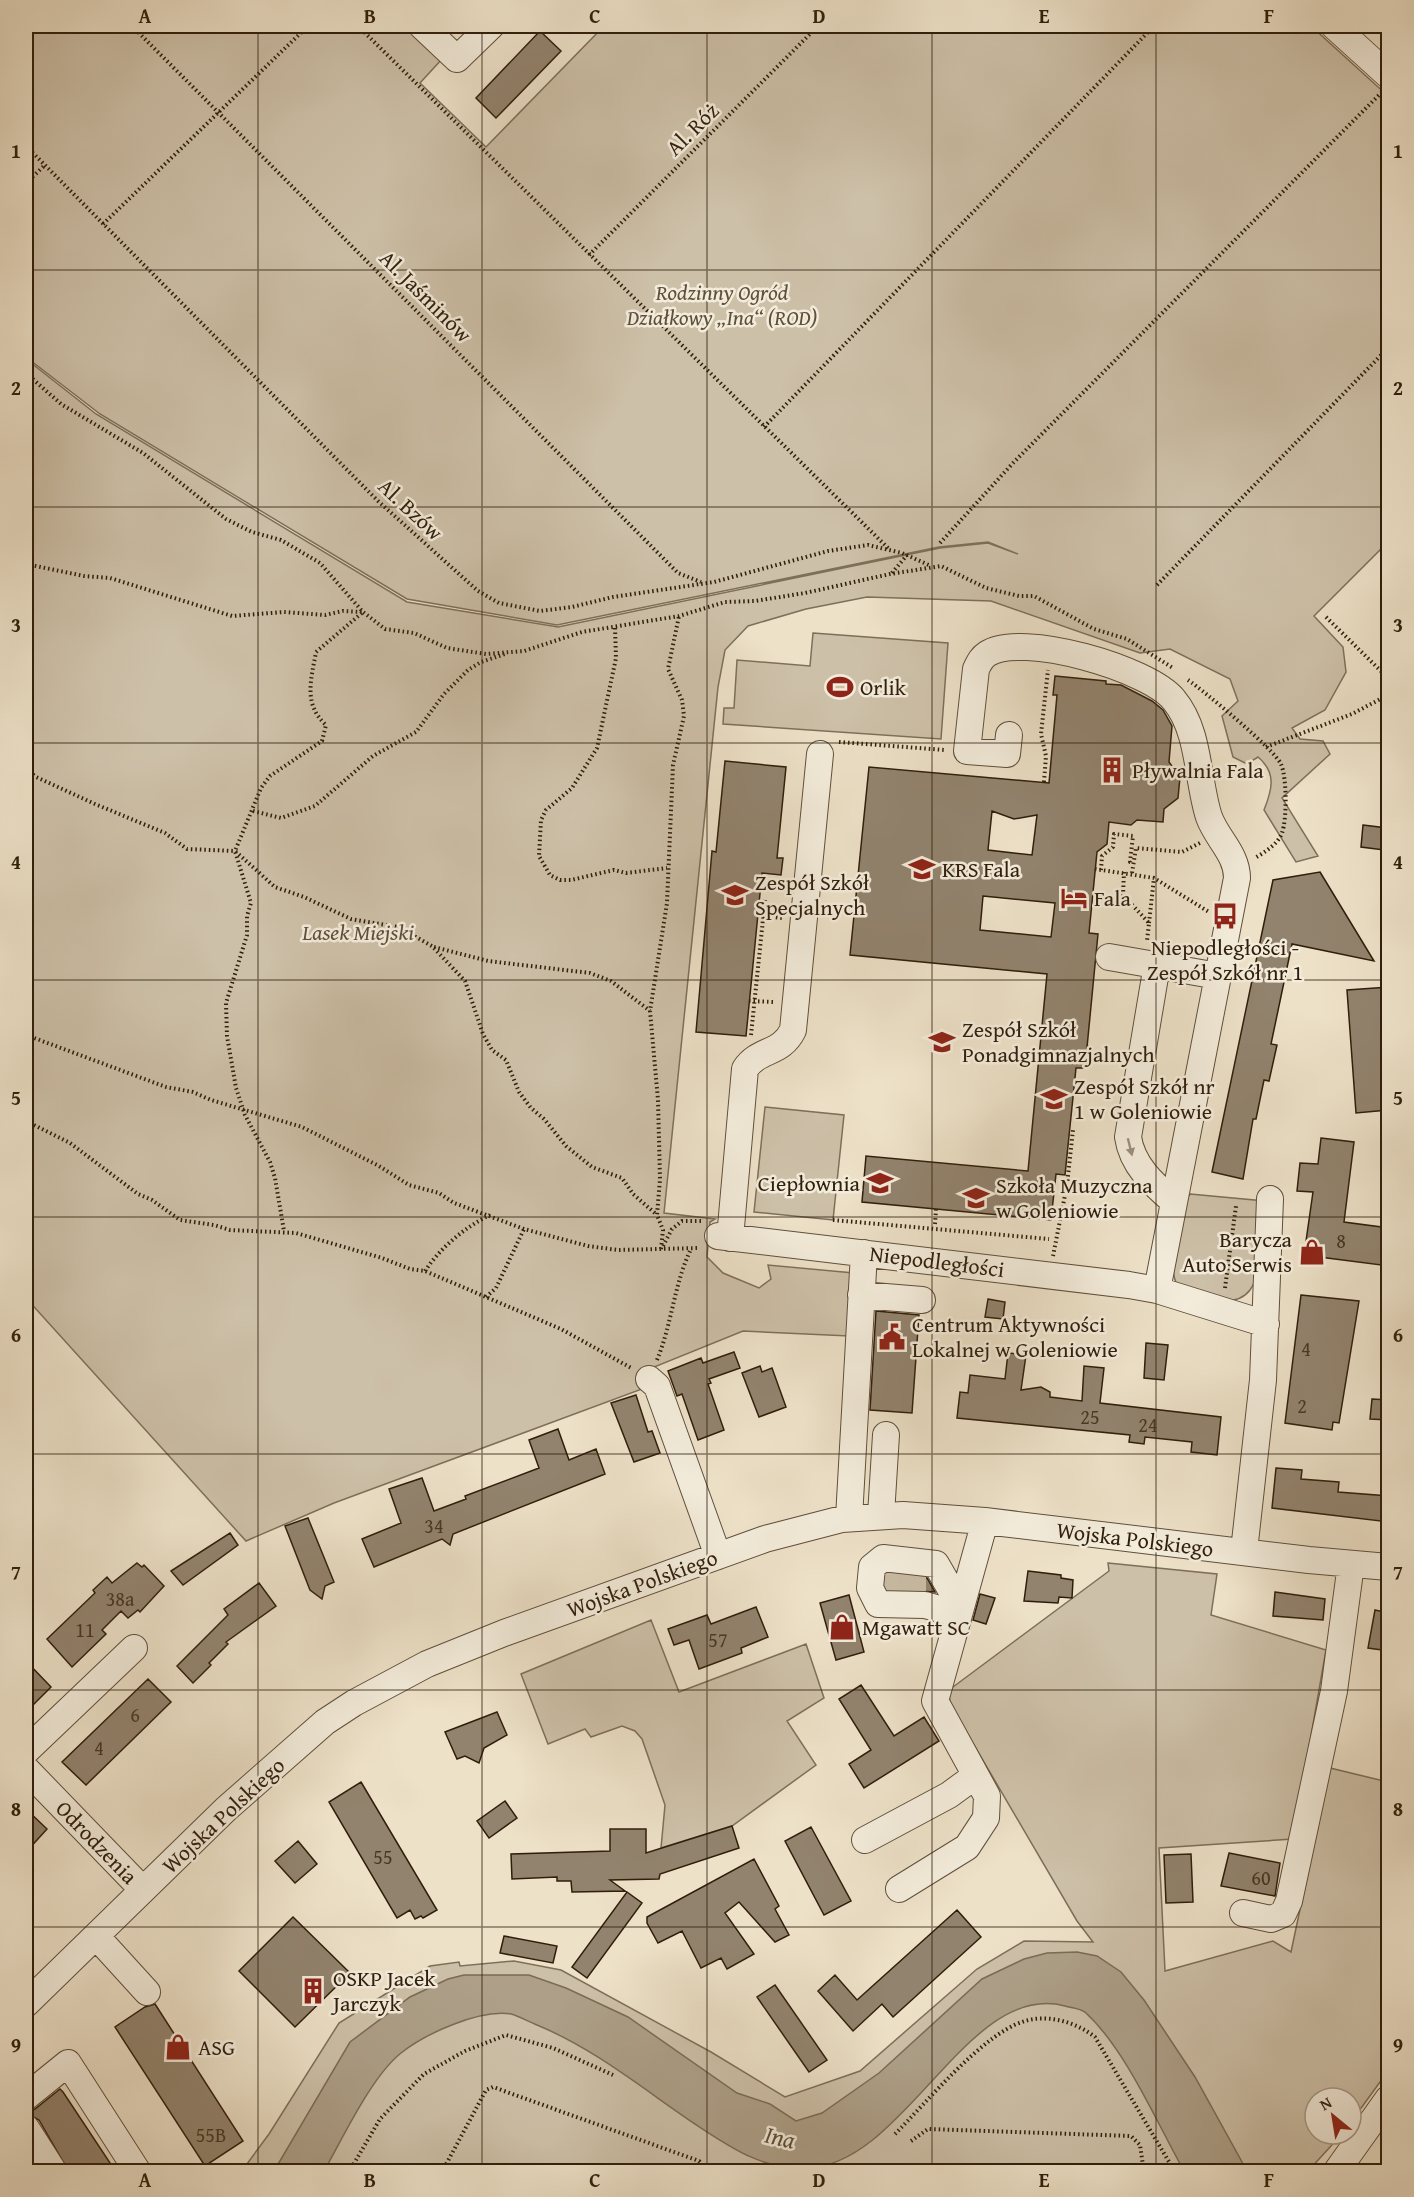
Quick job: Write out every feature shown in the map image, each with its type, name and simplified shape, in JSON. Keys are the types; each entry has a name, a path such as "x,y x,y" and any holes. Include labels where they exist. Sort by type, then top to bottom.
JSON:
{"street":[{"path":"422,26 458,59 491,26"},
{"path":"1334,26 1386,83"},
{"path":"1009,735 1007,754 967,751 976,669 981,659 994,651 1030,647 1070,653 1150,682 1173,697 1180,708 1188,726 1209,818 1237,867 1157,1290"},
{"path":"724,1237 745,1069 751,1060 787,1042 793,1030 826,748"},
{"path":"1109,957 1218,976"},
{"path":"1157,965 1128,1137 1135,1162 1174,1202"},
{"path":"1244,1551 1263,1380 1270,1199"},
{"name":"Niepodległości","path":"724,1237 1049,1274 1157,1290 1266,1324"},
{"path":"849,1518 864,1253"},
{"path":"861,1295 922,1300"},
{"path":"650,1379 657,1386 718,1556"},
{"path":"881,1515 886,1435"},
{"name":"Wojska Polskiego","path":"26,2004 278,1762 326,1722 354,1703 417,1669 485,1640 718,1556 803,1528 849,1518 881,1515 985,1521 1389,1567"},
{"path":"899,1889 967,1847 986,1818 987,1796 935,1701 985,1521"},
{"path":"936,1564 961,1604 910,1582 936,1564"},
{"path":"1243,1913 1271,1919 1283,1914 1289,1901 1334,1691 1351,1564"},
{"path":"26,1751 134,1648"},
{"name":"Odrodzenia","path":"26,1769 143,1890"},
{"path":"865,1840 949,1795 975,1776"},
{"path":"96,1936 147,1992"},
{"path":"26,2097 68,2063 138,2172"},
{"path":"1336,2172 1389,2098"},
{"path":"26,2128 54,2172"}],"path":[{"name":"Al. Jaśminów","path":"132,26 678,573 701,582"},
{"path":"103,224 308,26"},
{"path":"358,26 890,549 927,565 941,566 986,588 1019,596 1034,596 1094,629 1127,639 1176,670"},
{"name":"Al. Róż","path":"589,255 818,26"},
{"path":"764,427 1154,26"},
{"path":"940,543 1014,463 1386,83"},
{"name":"Al. Bzów","path":"26,146 378,501 478,591 499,603 540,611 701,582 730,579 837,549 868,545 890,549"},
{"path":"26,183 45,165"},
{"path":"1157,585 1389,348"},
{"path":"26,373 61,404 143,453 226,519 252,532 280,540 320,563 363,612 385,629 414,633 447,648 486,654 524,651 582,632 679,616 724,602 755,601 805,593 890,574 941,566"},
{"path":"890,574 907,555"},
{"path":"26,564 84,576 110,578 232,616 284,612 325,615 343,610 363,612"},
{"path":"284,1231 270,1162 243,1108 229,1055 226,1003 246,935 247,916 251,903 236,851 261,788 270,776 322,741 326,725 314,714 310,696 316,652 363,612"},
{"path":"661,1249 663,1230 657,1215 660,1179 658,1100 650,1011 667,903 673,765 684,716 682,700 668,669 668,655 679,616"},
{"path":"1326,618 1389,678"},
{"path":"615,628 616,658 597,748 572,788 546,810 541,820 539,856 550,875 560,880 571,880 607,871 626,873 667,868"},
{"path":"253,811 281,818 315,806 373,756 416,732 444,694 468,670 481,662 510,652"},
{"path":"1184,677 1207,693 1266,747 1281,764 1284,778 1282,834 1271,847 1237,867"},
{"path":"1044,782 1045,746 1041,734 1046,682"},
{"path":"1266,747 1352,714 1389,695"},
{"path":"826,748 967,751"},
{"path":"26,769 36,777 165,833 187,849 236,851 275,887 351,919 398,927 432,946 488,960 590,973 611,981 650,1011"},
{"path":"1133,862 1130,862 1133,836 1114,834 1113,848 1102,856 1098,869 1154,878 1217,917"},
{"path":"1132,873 1136,848 1182,852 1209,839"},
{"path":"1124,872 1123,895 1149,923"},
{"path":"1148,941 1154,878"},
{"path":"432,946 465,981 483,1034 492,1050 506,1060 519,1092 531,1108 544,1119 566,1146 592,1167 621,1178 633,1194 657,1215"},
{"path":"26,1035 166,1087 193,1092 211,1100 243,1108 319,1134 409,1185 439,1193 454,1203 525,1229 588,1246 618,1250 692,1249 684,1264 665,1342 650,1379 561,1329 425,1271 410,1269 345,1246 284,1231 230,1230 180,1220 152,1200 138,1194 70,1143 26,1121"},
{"path":"1049,1274 1067,1185 1073,1130"},
{"path":"1222,1310 1236,1206"},
{"path":"935,1224 936,1209"},
{"path":"425,1271 447,1245 474,1222 490,1215"},
{"path":"833,1220 1049,1239"},
{"path":"661,1249 672,1229 682,1221 712,1222 724,1237"},
{"path":"486,1297 496,1288 525,1229"},
{"path":"895,2133 996,2036 1022,2021 1048,2019 1079,2025 1095,2037 1174,2172"},
{"path":"349,2172 380,2119 424,2074 465,2051 506,2035 553,2048 613,2074"},
{"path":"442,2172 486,2090 493,2087 699,2161 708,2172"},
{"path":"910,2141 928,2129 1131,2136 1140,2145 1144,2172"}],"green space":[{"path":"26,26 408,26 442,59 420,83 486,147 604,26 1311,26 1388,96 1388,542 1314,616 1343,647 1346,672 1325,710 1292,728 1300,739 1323,741 1330,754 1282,798 1318,856 1296,862 1264,810 1271,789 1268,769 1258,757 1247,764 1233,757 1222,716 1238,701 1230,679 1170,649 1140,653 991,601 867,597 806,609 748,626 725,650 718,687 664,1213 715,1219 710,1222 707,1257 723,1273 759,1288 771,1279 768,1265 854,1273 849,1336 743,1331 654,1367 642,1389 334,1503 246,1541 26,1298 26,359 96,414 407,602 558,627 940,548 988,543 1018,554 988,542 939,547 557,625 407,599 100,414 26,357"},
{"name":"Orlik","path":"813,633 948,643 941,739 723,724 724,708 734,708 737,660 810,666"},
{"path":"765,1107 844,1115 833,1220 754,1212"},
{"path":"1190,1194 1265,1201 1259,1270 1250,1290 1244,1296 1218,1301 1190,1293 1176,1283 1173,1269 1183,1204"},
{"path":"1108,1563 1217,1574 1211,1615 1326,1650 1293,1839 1159,1848 1165,1971 1273,1941 1291,1952 1330,1768 1388,1782 1388,2071 1363,2105 1363,2086 1303,2086 1303,2146 1331,2146 1308,2171 241,2172 269,2134 339,2023 430,1966 459,1962 460,1966 514,1961 561,1970 711,2052 785,2097 860,2071 977,1969 1024,1941 1093,1942 1077,1921 950,1704 949,1690 1109,1571"},
{"path":"651,1620 679,1692 806,1644 824,1698 787,1721 816,1765 732,1826 661,1848 665,1805 642,1739 635,1731 622,1726 591,1737 585,1729 548,1744 521,1674"}],"water":[{"name":"Ina","path":"1077,1952 1097,1956 1121,1972 1144,2000 1195,2077 1247,2171 1184,2171 1140,2088 1101,2028 1079,2009 1065,2006 1030,2005 998,2020 967,2045 876,2137 843,2159 808,2168 777,2166 748,2156 708,2133 618,2070 579,2046 517,2016 498,2013 453,2024 424,2038 401,2053 368,2092 324,2171 274,2171 350,2042 410,1997 448,1979 464,1975 529,1975 566,1988 628,2017 737,2093 770,2104 796,2121 822,2113 879,2073 982,1979 1024,1959 1047,1953"}],"building":[{"path":"540,31 561,51 496,118 476,98"},
{"path":"1055,676 1106,681 1106,684 1121,685 1152,701 1163,710 1172,726 1169,762 1180,777 1178,798 1164,809 1163,822 1137,820 1131,825 1109,822 1107,844 1097,852 1089,933 1098,934 1085,1068 1076,1068 1065,1175 1056,1174 1051,1220 862,1202 866,1156 1028,1171 1047,974 850,955 869,767 1049,783 1057,695 1053,695","holes":["992,811 1014,819 1037,815 1032,855 988,850","983,896 1055,903 1051,937 980,930"]},
{"name":"Zespół Szkół Specjalnych","path":"725,761 786,767 777,858 783,858 781,875 762,873 746,1036 696,1032 712,851 716,852"},
{"path":"1363,825 1387,828 1384,850 1361,847"},
{"path":"1320,872 1374,961 1292,944 1271,1044 1277,1045 1269,1081 1264,1080 1256,1119 1253,1119 1243,1179 1212,1172 1273,880"},
{"path":"1389,987 1388,1110 1356,1113 1347,990"},
{"path":"1321,1138 1354,1142 1344,1222 1389,1228 1389,1266 1304,1255 1313,1192 1297,1191 1300,1163 1318,1164"},
{"path":"1301,1295 1359,1301 1339,1423 1333,1422 1332,1430 1285,1423"},
{"path":"988,1299 1005,1302 1003,1319 985,1317"},
{"path":"876,1311 919,1315 912,1413 870,1410"},
{"path":"1146,1343 1168,1345 1164,1380 1144,1378"},
{"path":"734,1352 740,1368 709,1379 711,1383 708,1384 724,1430 698,1440 682,1394 677,1396 668,1371 701,1358 703,1363"},
{"path":"1008,1353 1026,1355 1021,1390 1041,1387 1050,1392 1050,1397 1082,1401 1084,1366 1104,1368 1100,1403 1221,1417 1217,1455 1191,1452 1192,1442 1145,1437 1144,1444 1129,1442 1130,1435 957,1418 960,1392 968,1393 970,1375 1005,1379"},
{"path":"760,1366 762,1372 772,1368 786,1407 759,1417 742,1373"},
{"path":"636,1395 648,1432 652,1431 660,1453 634,1462 611,1403"},
{"path":"1372,1399 1389,1400 1389,1420 1370,1419"},
{"path":"558,1429 569,1460 596,1449 605,1474 453,1534 450,1545 442,1539 374,1567 362,1539 401,1523 389,1489 422,1478 434,1511 466,1499 465,1496 539,1468 529,1440"},
{"path":"1276,1468 1302,1470 1301,1479 1339,1482 1338,1492 1389,1496 1389,1522 1272,1508"},
{"path":"308,1518 334,1582 325,1586 322,1599 310,1590 285,1526"},
{"path":"230,1533 238,1545 183,1585 171,1571"},
{"path":"137,1563 142,1567 144,1565 164,1586 140,1612 138,1610 128,1618 121,1611 102,1630 106,1634 72,1667 47,1639 95,1593 93,1590 107,1577 112,1583"},
{"path":"1028,1571 1061,1575 1061,1578 1073,1580 1072,1598 1059,1597 1058,1603 1024,1601"},
{"path":"888,1574 927,1578 935,1592 887,1589"},
{"path":"259,1583 276,1606 226,1642 228,1644 193,1683 177,1666 228,1615 224,1609"},
{"path":"1275,1592 1325,1599 1323,1620 1273,1616"},
{"path":"980,1594 995,1598 986,1624 973,1620"},
{"name":"Mgawatt SC","path":"849,1595 864,1652 836,1660 820,1603"},
{"path":"756,1607 768,1637 741,1648 742,1653 699,1669 689,1640 674,1645 668,1629 707,1615 711,1624"},
{"path":"1375,1610 1389,1613 1389,1651 1368,1648"},
{"path":"26,1661 51,1687 26,1712"},
{"path":"148,1679 171,1702 86,1785 62,1762"},
{"path":"861,1685 894,1736 924,1717 939,1741 864,1788 849,1764 871,1750 839,1699"},
{"path":"497,1712 507,1735 484,1748 479,1763 465,1756 457,1759 445,1732"},
{"path":"361,1782 437,1910 423,1918 421,1916 415,1919 410,1910 397,1918 329,1802"},
{"path":"505,1801 517,1818 489,1838 477,1821"},
{"path":"26,1809 47,1829 26,1852"},
{"path":"732,1826 739,1848 660,1874 659,1879 610,1880 625,1891 572,1892 571,1881 557,1881 557,1877 512,1879 511,1854 610,1851 610,1829 646,1829 646,1853"},
{"path":"811,1827 851,1901 824,1915 785,1841"},
{"path":"298,1841 317,1864 295,1883 275,1861"},
{"path":"1229,1853 1280,1863 1275,1896 1221,1886"},
{"path":"1191,1854 1193,1902 1166,1903 1164,1855"},
{"path":"754,1859 779,1906 775,1909 789,1935 775,1942 739,1902 725,1913 754,1954 727,1969 721,1958 701,1968 682,1931 658,1943 647,1923 647,1917"},
{"path":"627,1892 642,1903 587,1978 572,1967"},
{"path":"957,1910 981,1937 893,2017 882,2004 853,2031 818,1991 835,1975 857,2000"},
{"path":"293,1917 350,1973 295,2027 239,1971"},
{"path":"504,1936 557,1946 553,1963 500,1953"},
{"path":"775,1985 827,2060 809,2072 757,1997"},
{"path":"155,2004 243,2141 205,2166 115,2027 145,2007"},
{"path":"60,2089 116,2172 69,2172 39,2120 26,2113 35,2109"}],"tunnel":[{"path":"889,1592 890,1571"},
{"path":"913,1572 913,1593"}],"place":[{"name":"Orlik","path":"840,687"},
{"name":"Pływalnia Fala","path":"1112,770"},
{"name":"KRS Fala","path":"922,869"},
{"name":"Zespół Szkół Specjalnych","path":"735,895"},
{"name":"Fala","path":"1074,898"},
{"name":"Niepodległości - Zespół Szkół nr 1","path":"1225,916"},
{"name":"Zespół Szkół Ponadgimnazjalnych","path":"942,1042"},
{"name":"Zespół Szkół nr 1 w Goleniowie","path":"1054,1099"},
{"name":"Ciepłownia","path":"880,1183"},
{"name":"Szkoła Muzyczna w Goleniowie","path":"976,1198"},
{"name":"Barycza Auto Serwis","path":"1312,1252"},
{"name":"Centrum Aktywności Lokalnej w Goleniowie","path":"892,1337"},
{"name":"Mgawatt SC","path":"842,1627"},
{"name":"OSKP Jacek Jarczyk","path":"313,1991"},
{"name":"ASG","path":"178,2047"}],"park label":[{"name":"Rodzinny Ogród Działkowy „Ina“ (ROD)","path":"722,304"},
{"name":"Lasek Miejski","path":"358,932"}]}
